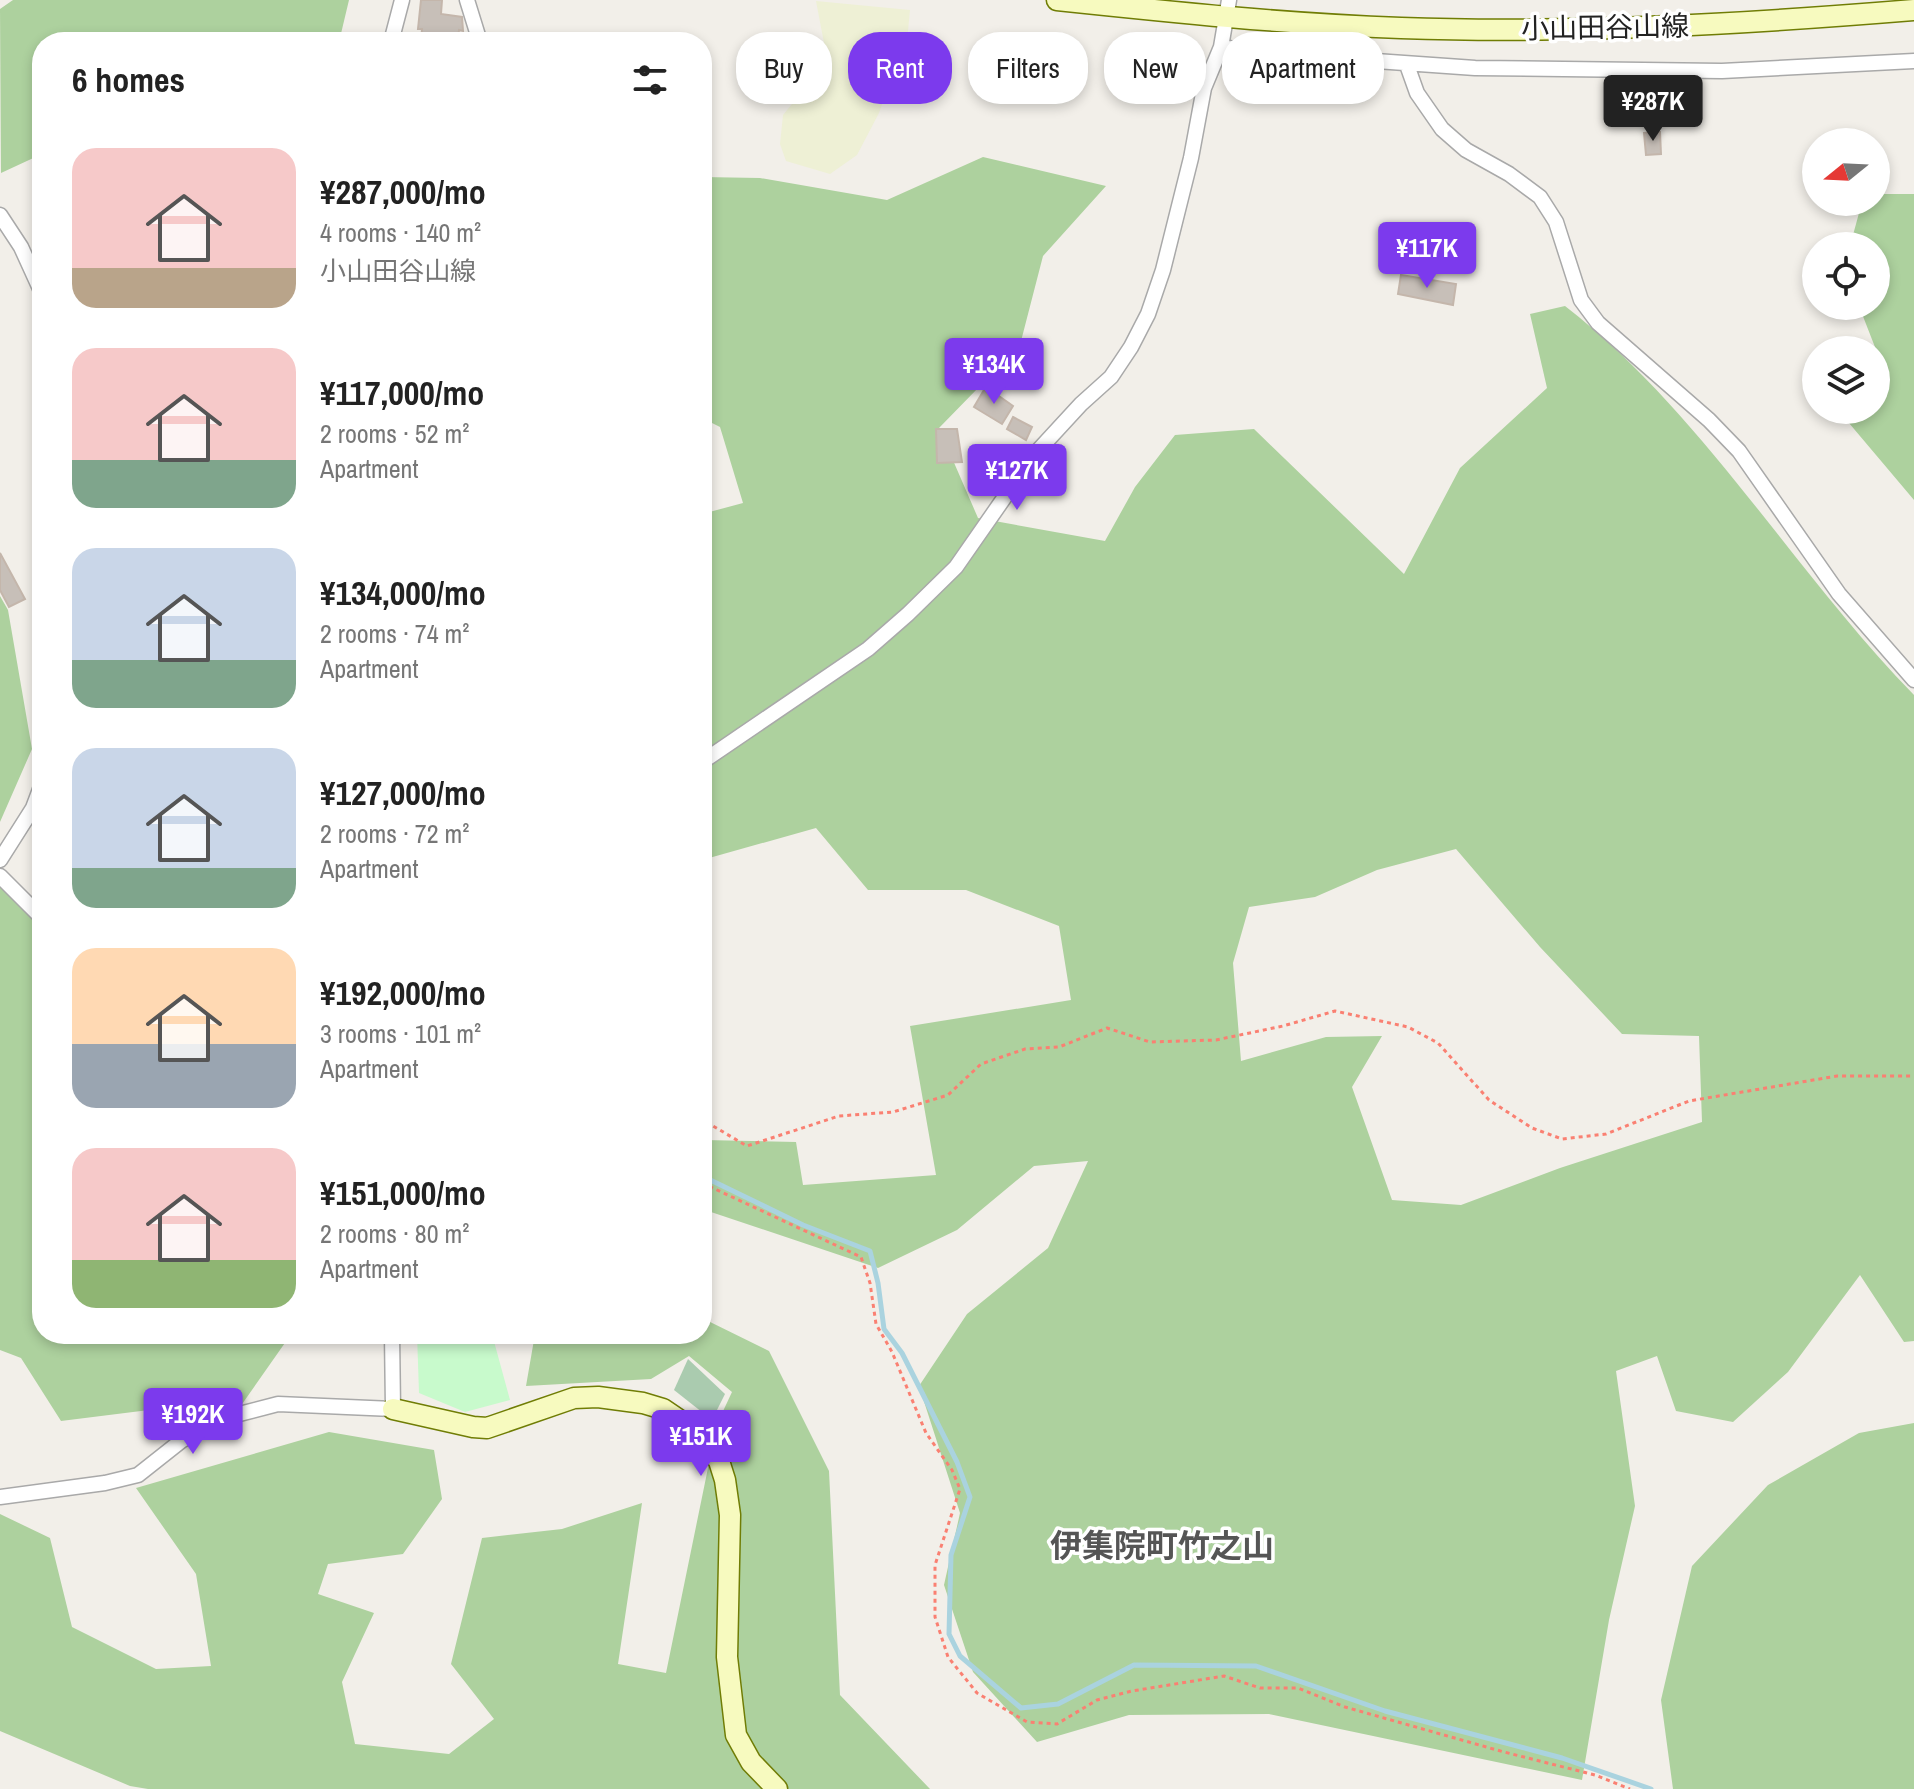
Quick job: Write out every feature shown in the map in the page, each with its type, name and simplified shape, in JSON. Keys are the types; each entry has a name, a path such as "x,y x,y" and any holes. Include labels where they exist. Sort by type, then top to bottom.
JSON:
{"main road":[{"name":"小山田谷山線","path":"1057,0 1228,9 1398,28 1558,30 1700,25 1914,10"},
{"path":"393,1409 487,1428 574,1398 624,1400 663,1409 688,1426 710,1447 719,1461 725,1480 730,1515 727,1657 736,1735 751,1762 777,1789"}],"street":[{"path":"394,32 402,0"},
{"path":"467,0 477,32"},
{"path":"712,755 868,649 908,614 956,567 1034,455 1111,377 1148,314 1163,270 1185,185 1204,88 1221,47 1228,9"},
{"path":"1221,47 1407,65 1488,68 1722,71 1914,61"},
{"path":"1407,65 1417,93 1442,129 1466,150 1509,174 1540,197 1556,222 1581,300 1598,323 1709,420 1739,451 1839,594 1914,680"},
{"path":"0,215 32,271"},
{"path":"0,860 32,810"},
{"path":"0,876 32,908"},
{"path":"0,1497 91,1485 138,1475 181,1441 216,1420 278,1404 393,1409 392,1344"}],"path":[{"path":"712,1125 747,1146 839,1116 893,1112 948,1095 981,1064 1025,1049 1059,1047 1107,1028 1150,1042 1216,1040 1335,1011 1408,1027 1438,1043 1489,1100 1532,1128 1562,1139 1606,1134 1689,1101 1837,1076 1914,1076"},
{"path":"712,1188 861,1257 870,1283 876,1324 892,1352 926,1433 952,1470 960,1489 935,1565 935,1617 948,1657 977,1693 1027,1722 1057,1724 1097,1700 1224,1676 1260,1688 1298,1688 1345,1707 1595,1775 1630,1789"}],"green space":[{"path":"13,0 349,0 341,32 32,32 32,159 1,173 0,9"},
{"path":"816,1 910,10 908,32 848,32 848,104 882,104 857,155 830,174 786,161 780,144 783,115 792,104 832,104 832,32 822,32"},
{"path":"983,157 1106,186 1043,256 1020,345 939,428 978,518 1105,541 1135,487 1175,435 1254,429 1404,574 1460,468 1547,388 1530,314 1565,306 1615,349 1661,395 1870,647 1914,695 1914,1341 1904,1342 1860,1275 1788,1372 1733,1422 1676,1411 1657,1356 1616,1371 1635,1506 1609,1620 1582,1780 1269,1714 1129,1715 1037,1742 973,1672 944,1585 960,1513 919,1386 967,1314 1048,1248 1088,1161 1034,1166 957,1230 878,1268 712,1212 712,1140 796,1142 803,1185 936,1175 910,1026 1071,1000 1059,926 966,890 868,890 816,828 712,857 712,511 743,503 720,427 712,423 712,177 760,178 887,200","holes":["1456,849 1540,947 1622,1034 1699,1036 1702,1122 1560,1168 1461,1205 1392,1200 1352,1087 1382,1036 1326,1037 1241,1061 1233,963 1249,907 1315,897 1377,870"]},
{"path":"1890,194 1914,194 1914,500 1850,424 1890,424 1890,336 1871,336 1864,320 1890,320 1890,232 1854,232 1858,216 1890,216"},
{"path":"0,596 8,610 32,749 0,822"},
{"path":"0,885 32,906 32,1344 284,1344 240,1407 157,1409 61,1421 21,1358 0,1350"},
{"path":"712,1323 769,1351 829,1471 840,1695 930,1789 148,1789 130,1786 0,1731 0,1514 50,1538 72,1627 156,1669 211,1666 196,1574 136,1488 329,1432 434,1450 442,1499 403,1554 328,1564 318,1594 374,1613 342,1682 355,1744 449,1754 494,1719 451,1664 482,1538 562,1529 642,1503 618,1664 666,1673 717,1424 732,1392 689,1356 651,1379 526,1386 533,1344 712,1344"},
{"path":"417,1344 495,1344 510,1400 465,1412 419,1393"},
{"path":"688,1359 725,1394 712,1420 674,1390"},
{"path":"1914,1423 1914,1789 1673,1789 1661,1700 1692,1566 1768,1485 1859,1433"}],"building":[{"path":"421,0 442,0 441,14 462,17 463,31 422,32 422,29 418,29"},
{"path":"1660,132 1661,154 1646,155 1644,133"},
{"path":"1401,275 1456,284 1453,305 1398,294"},
{"path":"989,389 1013,406 1002,424 974,407 984,390 987,392"},
{"path":"1013,417 1032,427 1026,440 1007,429"},
{"path":"936,429 957,429 962,462 937,463"},
{"path":"0,553 25,599 9,607 0,590"}],"waterway":[{"path":"712,1181 803,1225 870,1251 884,1329 902,1353 957,1462 970,1497 951,1555 949,1634 960,1656 1021,1708 1058,1704 1134,1665 1256,1666 1385,1711 1562,1758 1651,1789"}],"district":[{"name":"伊集院町竹之山","path":"1162,1545"}]}
